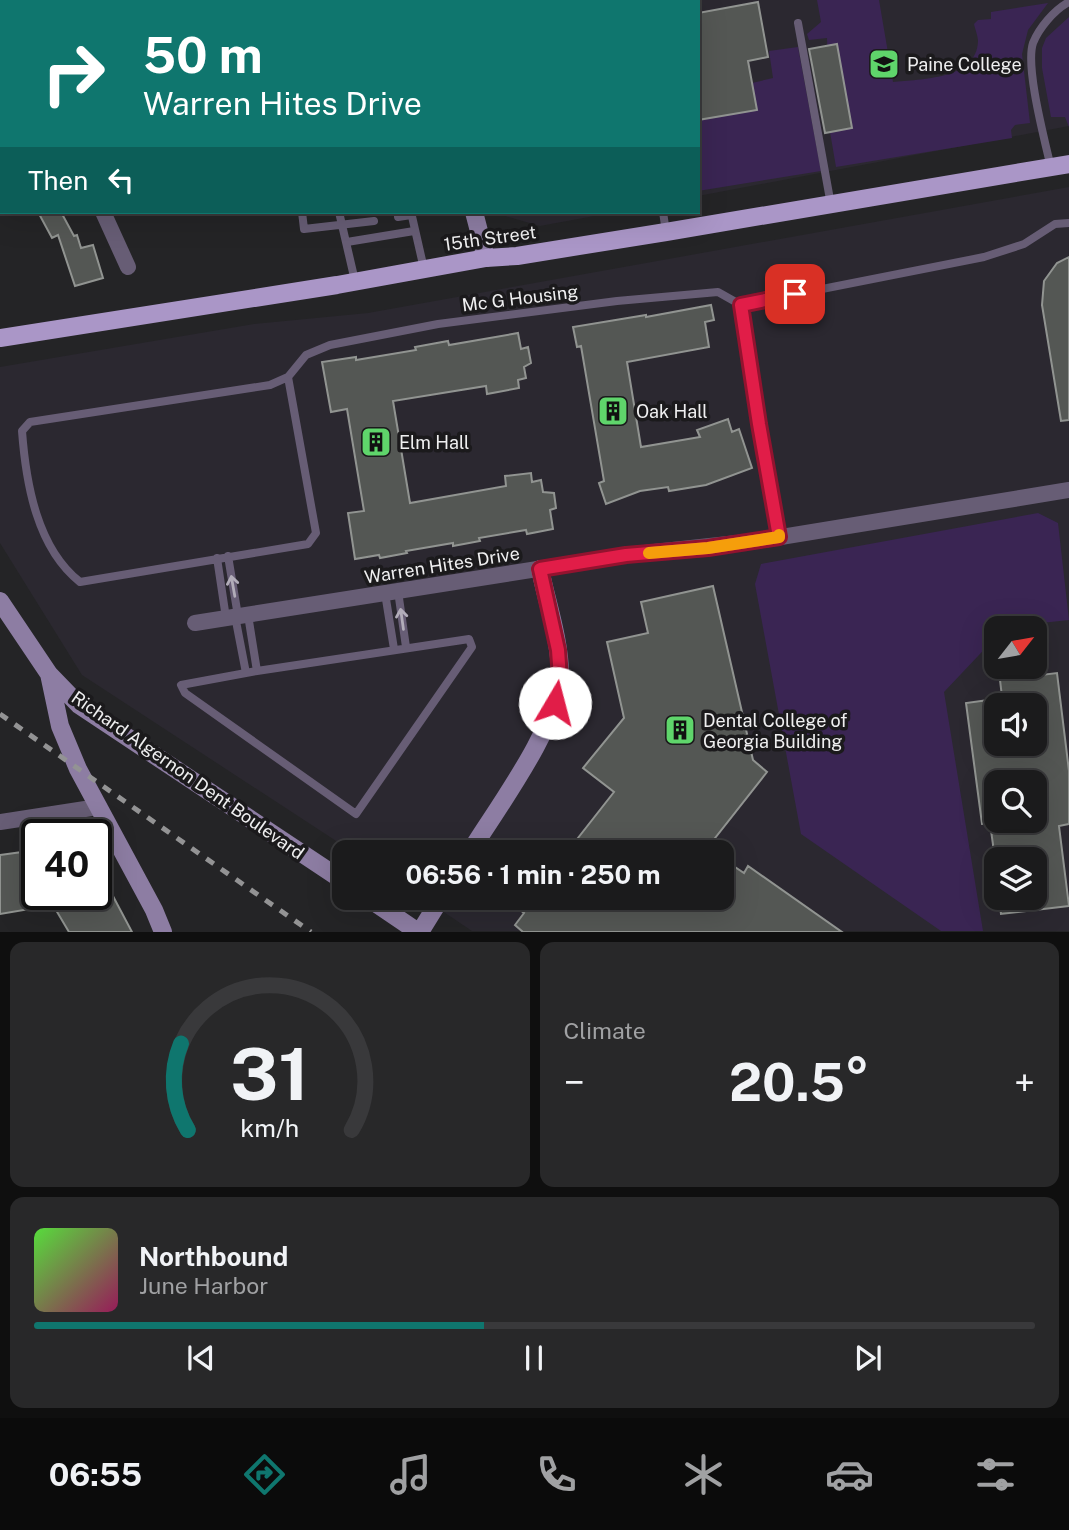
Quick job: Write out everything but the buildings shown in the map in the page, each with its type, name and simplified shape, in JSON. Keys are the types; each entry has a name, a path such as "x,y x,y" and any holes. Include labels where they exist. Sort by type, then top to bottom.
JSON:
{"main road":[{"name":"15th Street","path":"0,338 486,258 517,256 666,232 1069,164"}],"street":[{"path":"104,214 128,267"},
{"path":"475,214 486,258"},
{"name":"Warren Hites Drive","path":"195,623 626,555 708,548 1069,490"},
{"path":"477,840 532,752 555,703 560,678 558,650 540,569"},
{"path":"0,601 44,667 60,726 98,807 154,910 163,932"},
{"name":"Richard Algernon Dent Boulevard","path":"44,667 79,705 332,874"},
{"path":"0,822 98,807"},
{"path":"386,910 419,932 433,910"}],"lane":[{"path":"1051,168 1031,64 1033,44 1053,14 1069,2"},
{"path":"798,23 831,205"},
{"path":"302,214 304,229 373,221"},
{"path":"339,214 355,281"},
{"path":"398,217 411,214 424,269"},
{"path":"663,214 666,232"},
{"path":"779,537 741,305 984,257 1024,244 1055,224 1069,223"},
{"path":"347,242 414,231"},
{"name":"Mc G Housing","path":"288,377 306,355 330,345 438,324 618,301 718,292 741,305"},
{"path":"288,377 316,533 308,544 228,556 80,582 65,570 34,513 22,431 30,422 270,385 288,377"},
{"path":"228,556 246,673"},
{"path":"217,558 257,671"},
{"path":"391,592 406,647"},
{"path":"391,592 394,649"},
{"path":"469,639 472,647 356,814 185,693 181,685 394,649 469,639"}],"shaded area":[{"name":"Paine College","path":"700,0 1069,0 1069,126 700,196"},
{"path":"817,0 879,0 893,82 931,78 958,70 975,54 978,41 974,24 978,20 991,19 991,12 1048,3 1028,30 1022,54 1030,123 1015,125 1011,130 1012,138 836,167 830,132 827,38 809,40 807,34 821,22"},
{"path":"1069,17 1069,127 1065,117 1051,117 1042,68 1042,48 1046,38"},
{"path":"798,47 821,171 700,191 700,119 752,83 773,78 769,51"},
{"path":"1069,187 1069,931 472,931 441,910 734,910 734,840 335,840 82,675 0,543 0,367 254,324 368,313"},
{"path":"498,214 605,214 540,226"},
{"path":"1038,513 1058,523 1069,620 1047,622 1047,616 984,616 984,650 944,692 983,931 941,931 801,834 755,584 761,564"}],"railway":[{"path":"0,714 311,932"}],"slow traffic":[{"path":"649,553 708,548 779,535"}],"place":[{"name":"Paine College","path":"884,64"},
{"name":"Oak Hall","path":"613,411"},
{"name":"Elm Hall","path":"376,442"},
{"name":"Dental College of Georgia Building","path":"680,730"}],"route":[{"path":"555,703 560,678 558,650 540,569 626,555 708,548 779,537 741,305 795,294"}]}
